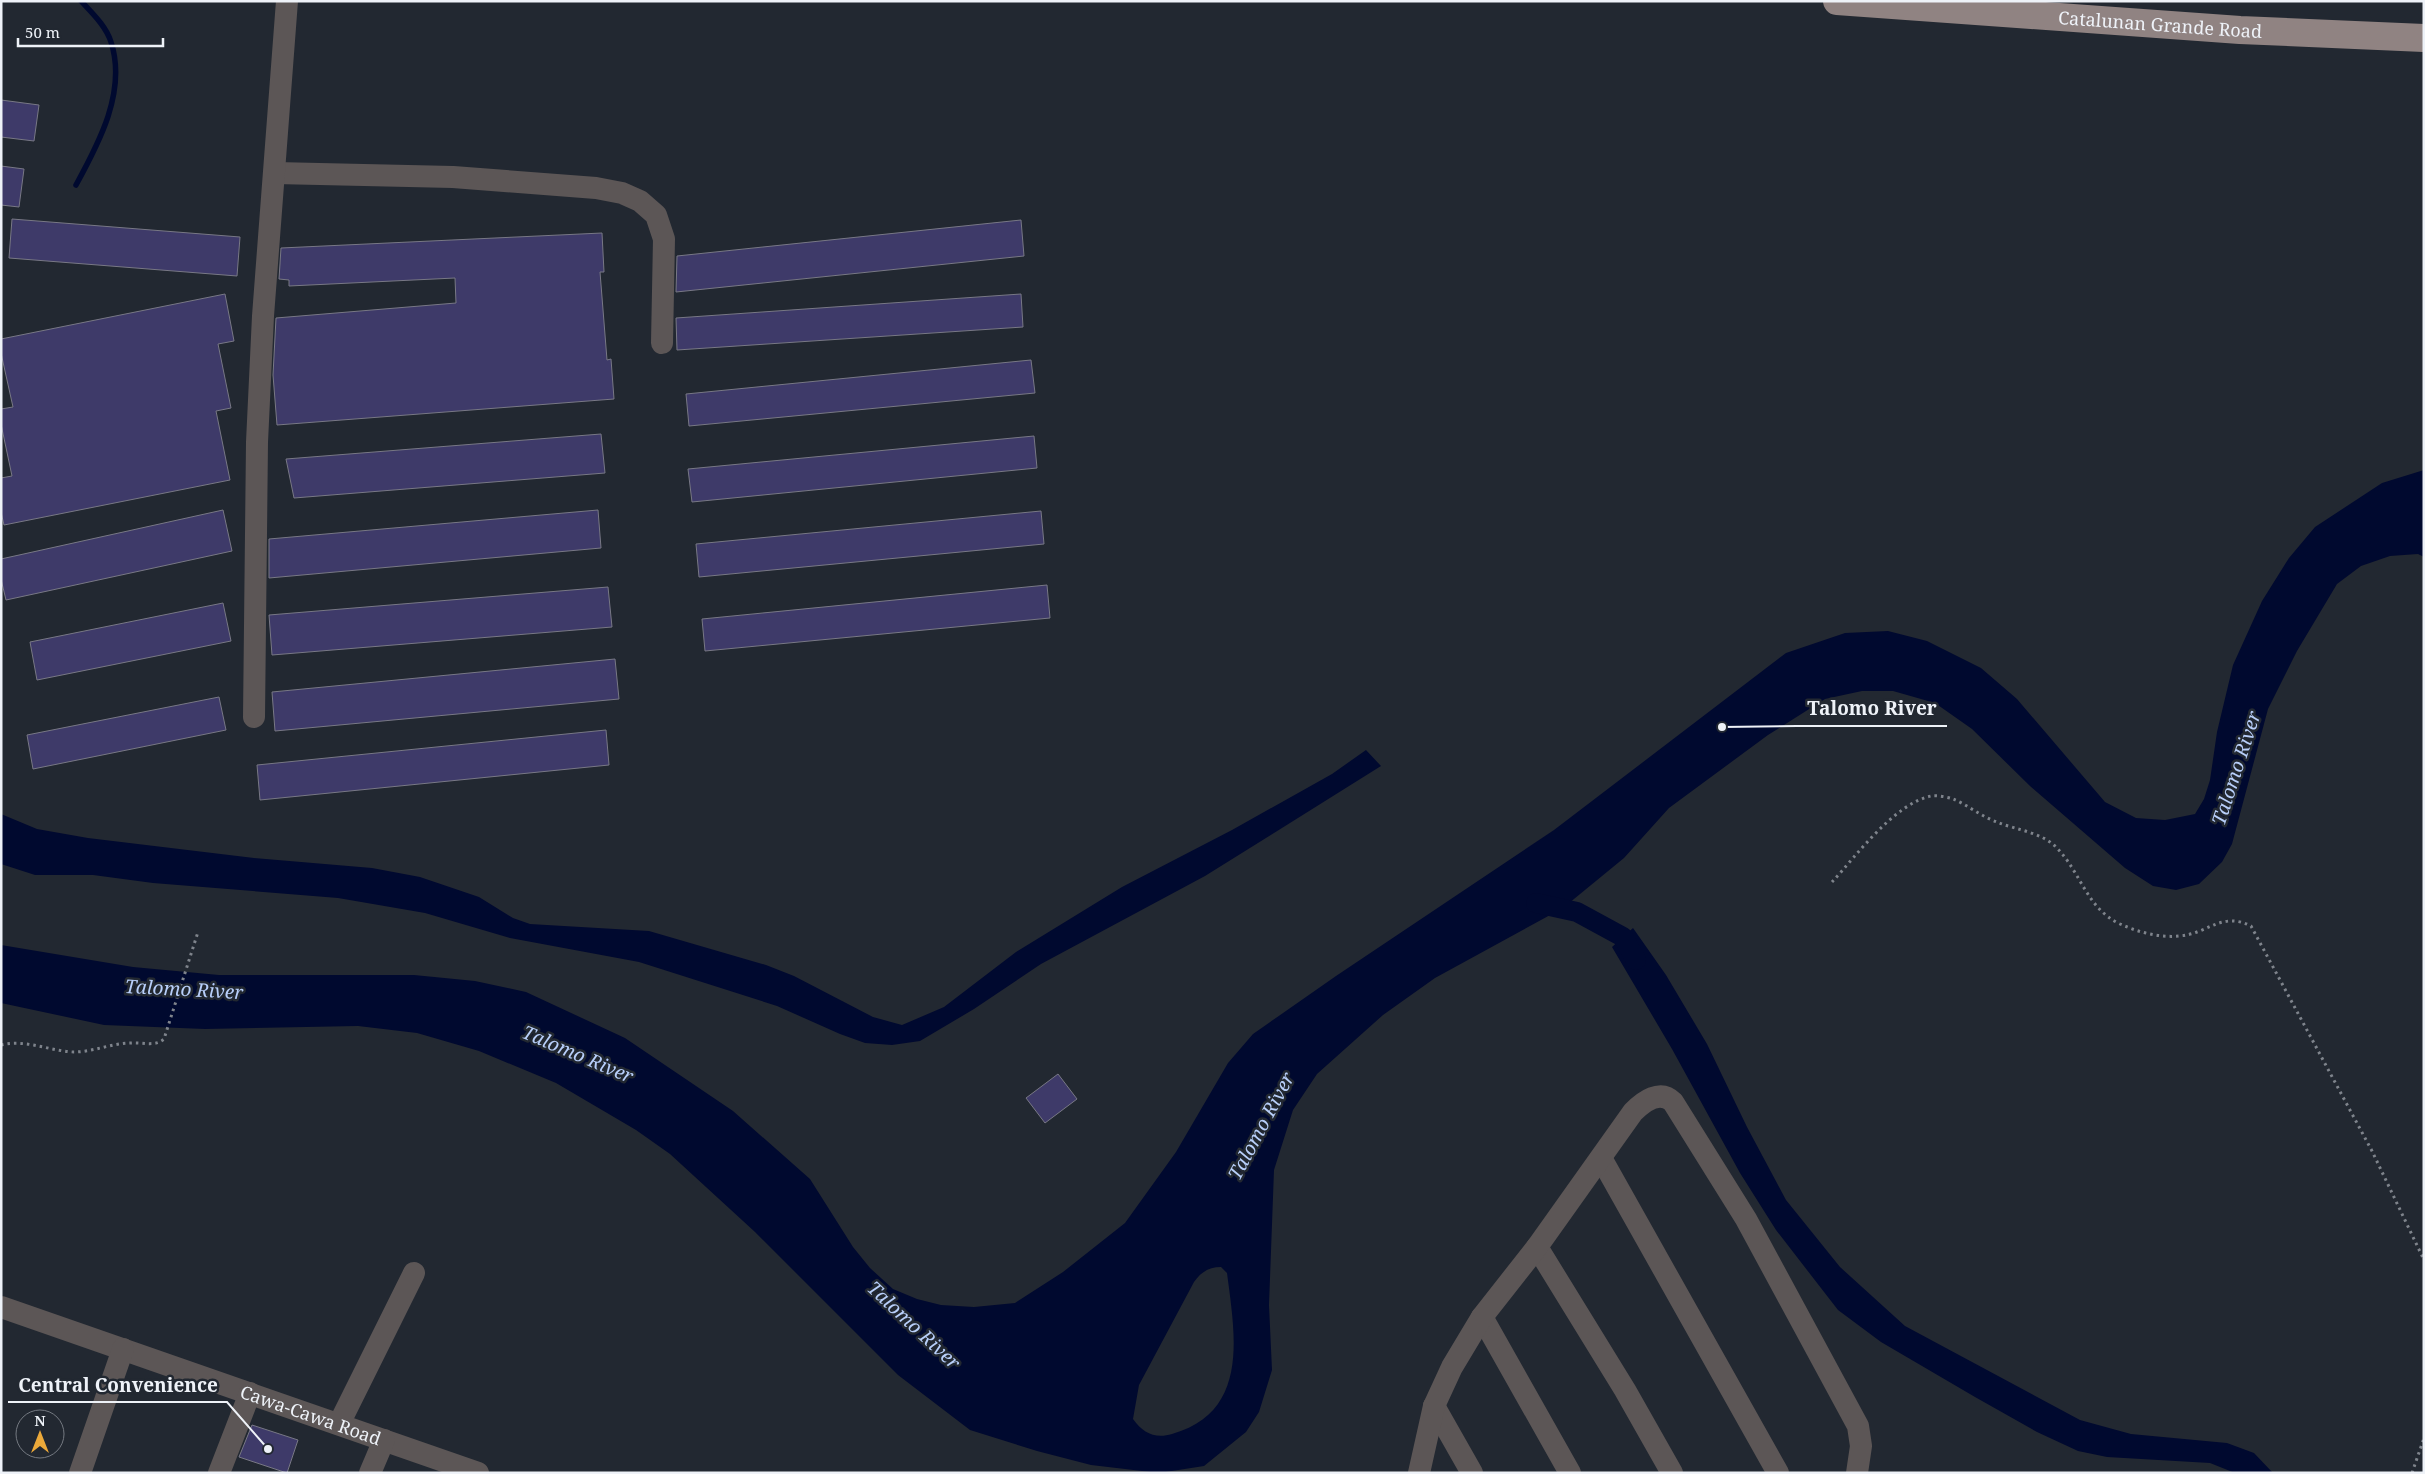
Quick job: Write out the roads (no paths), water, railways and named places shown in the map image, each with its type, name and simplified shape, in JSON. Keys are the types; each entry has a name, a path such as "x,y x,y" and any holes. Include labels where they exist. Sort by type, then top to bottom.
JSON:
{"main road":[{"name":"Catalunan Grande Road","path":"1836,1 2240,30 2424,38"}],"street":[{"path":"254,717 257,442 287,1"},
{"path":"274,173 453,177 596,188 622,193 640,202 656,215 664,239 662,343"},
{"path":"1419,1473 1434,1406 1452,1366 1482,1317 1537,1247 1633,1112 1644,1101 1662,1096 1674,1102 1746,1219 1858,1426 1861,1446 1857,1473"},
{"path":"1600,1158 1778,1473"},
{"path":"1537,1247 1626,1390 1672,1473"},
{"path":"339,1424 414,1273"},
{"name":"Cawa-Cawa Road","path":"1,1307 478,1473"},
{"path":"1482,1317 1570,1473"},
{"path":"80,1473 123,1349"},
{"path":"219,1473 250,1393"},
{"path":"1434,1406 1472,1473"},
{"path":"370,1473 384,1440"}],"water":[{"path":"2424,470 2424,557 2418,554 2390,556 2361,566 2337,584 2297,651 2268,709 2232,844 2222,862 2199,884 2176,890 2153,886 2125,868 2030,786 1972,729 1935,703 1893,691 1862,691 1825,699 1768,735 1669,808 1624,858 1563,908 1435,978 1383,1015 1317,1074 1293,1110 1274,1170 1269,1305 1272,1370 1259,1412 1246,1432 1204,1466 1159,1473 1091,1465 1037,1451 970,1430 898,1375 755,1232 670,1154 636,1130 556,1083 479,1051 417,1033 358,1026 205,1029 104,1025 1,1003 1,945 133,967 219,975 414,975 475,981 526,992 625,1038 733,1111 810,1179 853,1247 870,1268 893,1289 917,1299 941,1305 974,1307 1015,1303 1063,1272 1125,1223 1176,1152 1228,1063 1253,1034 1554,830 1786,653 1845,633 1888,631 1927,641 1981,668 2017,699 2105,802 2136,818 2165,820 2195,814 2204,799 2210,780 2217,732 2233,665 2262,601 2289,558 2315,527 2382,483","holes":["1221,1267 1227,1273 1234,1345 1232,1368 1226,1390 1215,1408 1197,1423 1172,1434 1160,1436 1150,1434 1133,1419 1139,1385 1197,1278 1202,1273 1213,1268"]},
{"path":"1366,750 1381,766 1205,876 1041,964 974,1009 920,1041 892,1045 865,1043 777,1006 639,962 510,938 425,913 338,898 153,883 93,875 35,875 1,864 1,814 37,829 88,838 254,858 372,868 420,877 479,897 513,918 530,924 649,931 766,965 794,976 873,1017 902,1025 944,1007 1016,952 1122,887 1232,830 1332,774"},
{"path":"1633,928 1666,975 1707,1044 1747,1127 1786,1200 1840,1267 1905,1326 2080,1420 2131,1434 2227,1443 2254,1453 2273,1473 2235,1473 2210,1463 2107,1457 2078,1451 2037,1432 1881,1342 1838,1310 1776,1230 1740,1173 1672,1049 1612,947"}],"waterway":[{"path":"76,185 93,152 108,116 116,79 115,60 109,36 81,1"},
{"path":"1536,903 1577,912 1623,937 1636,960"}],"place":[{"name":"Talomo River","path":"1722,727"},
{"name":"Central Convenience","path":"268,1449"}]}
